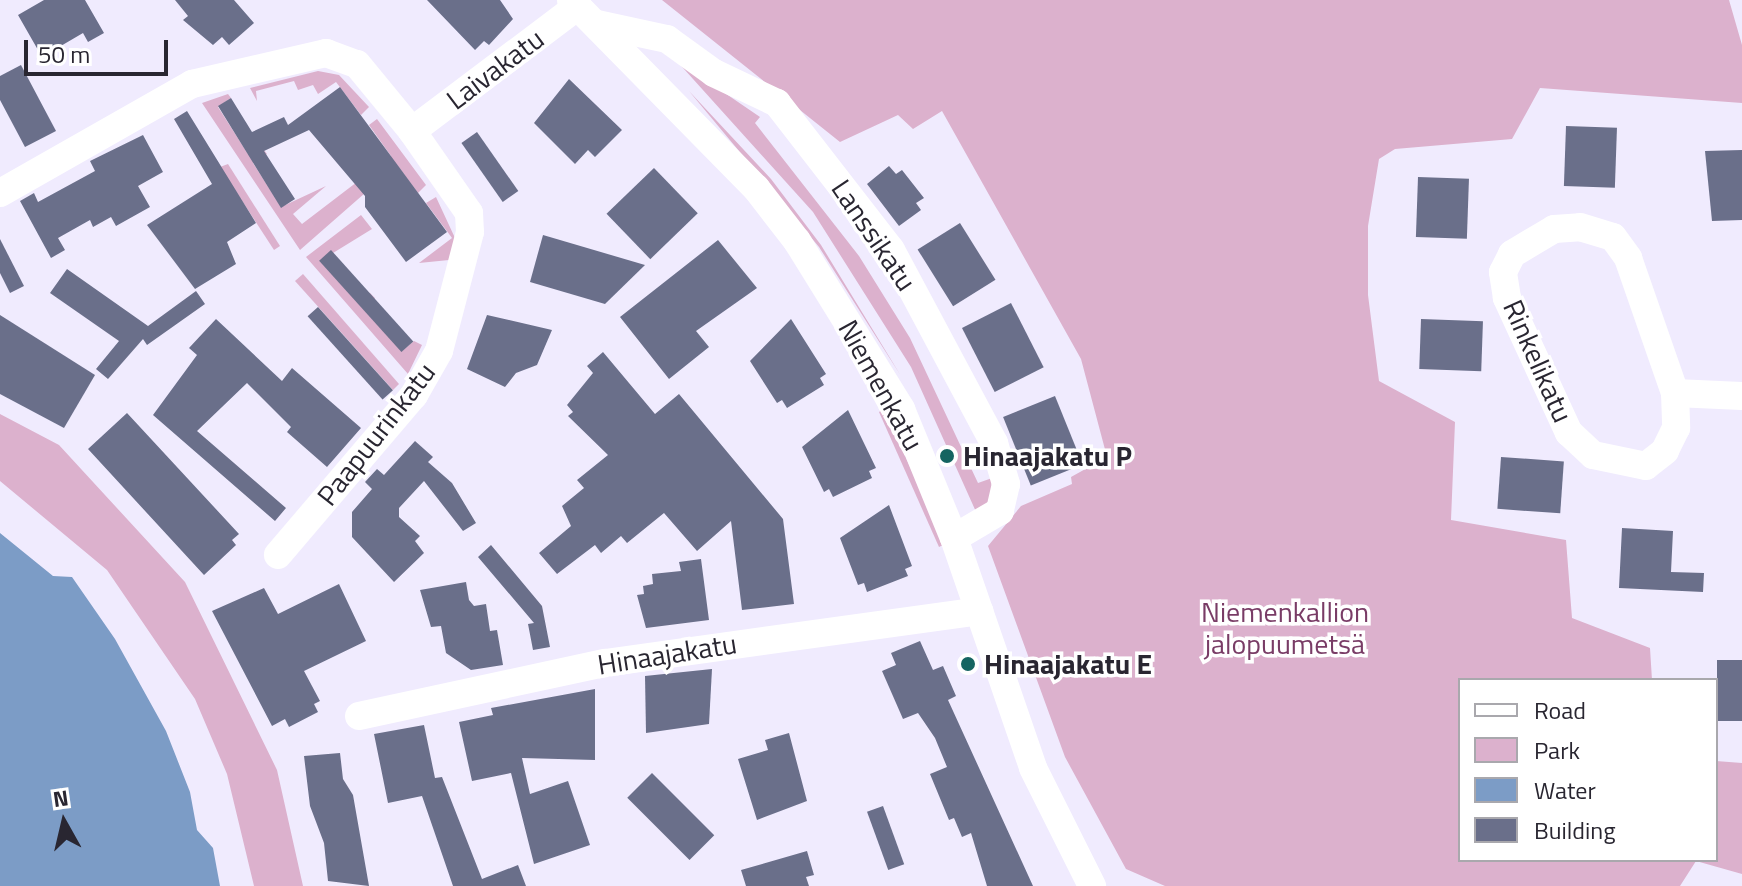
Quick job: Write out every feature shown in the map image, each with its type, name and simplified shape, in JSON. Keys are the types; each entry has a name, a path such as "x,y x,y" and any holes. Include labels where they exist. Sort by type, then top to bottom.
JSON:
{"street":[{"name":"Laivakatu","path":"412,131 582,10"},
{"name":"Lanssikatu","path":"582,10 667,39 714,73 777,103 891,250 994,443 1006,484 1000,511 954,538"},
{"name":"Niemenkatu","path":"582,10 756,188 797,241 901,409 954,538 1033,768 1092,886"},
{"name":"Paapuurinkatu","path":"0,193 192,84 326,53 357,64 412,131 469,213 470,232 439,351 414,395 278,555"},
{"name":"Rinkelikatu","path":"1580,227 1613,237 1628,258 1675,393 1676,428 1656,458 1646,466 1593,455 1569,433 1517,326 1503,272 1512,254 1554,229 1580,227"},
{"path":"1675,393 1742,396"},
{"name":"Hinaajakatu","path":"359,716 605,663 979,611"}],"green space":[{"name":"Niemenkallion jalopuumetsä","path":"662,0 1729,0 1742,45 1742,103 1540,88 1512,139 1395,149 1379,159 1368,226 1368,295 1379,381 1455,422 1451,520 1566,540 1572,618 1650,648 1652,678 1458,678 1458,862 1695,862 1680,886 1165,886 1126,869 1065,757 988,546 1021,506 1072,484 1071,477 1107,457 1081,359 942,111 913,129 898,115 840,142"},
{"path":"675,59 760,117 755,123 859,256 910,338 978,483 995,477 995,499 977,514 911,367 813,212"},
{"path":"318,71 339,75 369,107 361,115 336,82 318,94 313,85 298,90 294,81 256,91 257,101 250,88"},
{"path":"689,91 771,179 821,245 901,376 819,247"},
{"path":"228,94 231,98 218,107 248,154 261,146 267,154 253,163 281,207 326,186 293,214 302,224 391,156 369,125 377,119 426,185 418,193 397,165 300,250 202,103"},
{"path":"228,164 280,246 274,250 220,167"},
{"path":"436,197 455,238 449,260 419,263 452,238 426,203"},
{"path":"361,215 372,229 320,261 359,303 370,293 375,298 364,308 402,351 414,341 422,345 408,374 306,257"},
{"path":"303,274 399,384 393,390 295,281"},
{"path":"884,409 945,544 939,547 879,412"},
{"path":"0,414 59,445 185,582 277,770 303,886 254,886 227,774 195,699 107,570 0,481"},
{"name":"Niemenkallion jalopuumetsä","path":"1718,761 1742,763 1742,874 1700,862 1718,862"}],"water":[{"path":"0,533 53,576 72,577 115,639 166,731 190,792 197,830 213,848 220,886 0,886"}],"building":[{"path":"44,0 85,0 104,33 88,42 83,33 42,57 18,15"},
{"path":"175,0 234,0 254,23 229,45 222,37 213,45 183,20 188,16"},
{"path":"427,0 500,0 513,19 489,45 484,41 475,50"},
{"path":"21,65 56,131 25,147 0,100 0,76"},
{"path":"569,79 622,130 595,157 588,150 575,164 534,123"},
{"path":"340,87 447,232 406,262 365,207 365,196 309,130 264,151 295,199 281,208 218,106 231,98 252,132 284,117 288,125"},
{"path":"187,111 256,223 227,242 236,264 195,289 147,225 212,184 174,119"},
{"path":"1566,126 1617,128 1615,188 1564,186"},
{"path":"477,132 518,191 503,202 461,143"},
{"path":"143,135 163,172 138,186 150,207 116,226 111,217 93,227 90,220 58,238 65,250 51,258 20,201 34,193 38,202 95,171 90,161"},
{"path":"1742,150 1742,220 1712,221 1705,151"},
{"path":"889,166 896,174 902,170 924,198 916,203 921,210 899,226 867,184"},
{"path":"654,168 698,213 650,259 607,214"},
{"path":"1418,177 1469,179 1467,239 1416,237"},
{"path":"960,223 996,280 953,306 918,249"},
{"path":"543,235 645,265 605,304 530,282"},
{"path":"0,239 24,286 10,293 0,273"},
{"path":"718,240 757,288 696,331 709,347 669,379 620,317"},
{"path":"331,250 413,341 401,352 319,261"},
{"path":"67,269 148,326 196,291 205,304 147,345 143,339 108,379 96,369 119,341 50,293"},
{"path":"1011,303 1044,367 995,392 962,328"},
{"path":"318,307 393,390 383,400 308,316"},
{"path":"0,315 95,375 64,428 0,394"},
{"path":"487,315 552,330 537,365 516,373 505,387 467,369"},
{"path":"216,319 282,381 292,368 361,428 327,467 287,432 291,427 247,383 197,431 286,508 275,521 153,415 197,355 189,348"},
{"path":"791,319 826,374 820,378 824,385 787,408 782,400 777,403 750,361"},
{"path":"1421,319 1483,321 1481,371 1419,369"},
{"path":"603,352 655,414 679,394 783,519 794,604 742,610 731,521 697,551 664,513 627,543 621,536 601,553 595,545 557,574 539,553 571,526 562,506 584,488 577,480 608,455 568,416 573,412 567,405 593,373 587,366"},
{"path":"1055,396 1083,465 1031,486 1003,417"},
{"path":"848,410 876,468 869,471 872,478 833,497 829,489 824,492 802,447"},
{"path":"127,413 239,534 232,540 236,545 204,575 88,449"},
{"path":"415,441 433,457 428,462 452,483 476,523 463,531 424,481 399,508 399,517 420,536 415,541 424,553 394,582 352,537 352,512 372,489 365,482 377,469 384,475"},
{"path":"1501,457 1564,461 1560,513 1497,509"},
{"path":"889,505 912,566 905,569 908,576 867,592 864,583 858,585 840,538"},
{"path":"1622,528 1673,531 1671,572 1704,573 1703,592 1619,588"},
{"path":"491,545 542,606 550,647 533,650 528,624 534,623 478,557"},
{"path":"701,559 709,620 646,628 637,595 644,594 643,586 653,584 652,574 681,571 679,562"},
{"path":"466,582 469,600 474,606 486,604 490,631 497,630 503,665 471,670 446,653 441,626 431,627 420,590"},
{"path":"339,584 366,641 304,671 320,701 314,704 318,712 289,727 285,719 272,726 212,611 264,588 278,614"},
{"path":"920,641 933,670 943,666 956,696 948,700 1033,886 987,886 971,833 962,837 954,818 949,820 930,774 947,767 935,738 918,713 903,719 882,671 896,665 891,653"},
{"path":"1717,660 1742,660 1742,721 1718,721"},
{"path":"712,669 709,724 646,733 645,676"},
{"path":"595,689 595,760 522,758 530,794 568,781 590,845 534,864 511,773 472,781 459,722 493,715 491,708"},
{"path":"424,725 435,778 442,777 482,879 518,865 526,886 453,886 422,796 388,803 374,734"},
{"path":"789,733 807,801 757,820 738,759 768,750 765,740"},
{"path":"340,753 343,779 353,795 369,886 328,881 324,843 310,806 304,756"},
{"path":"652,773 714,835 689,860 627,798"},
{"path":"883,806 904,864 888,870 867,812"},
{"path":"807,851 814,875 806,877 809,886 746,886 741,870"}],"place":[{"name":"Hinaajakatu P","path":"947,456"},
{"name":"Hinaajakatu E","path":"968,664"}]}
